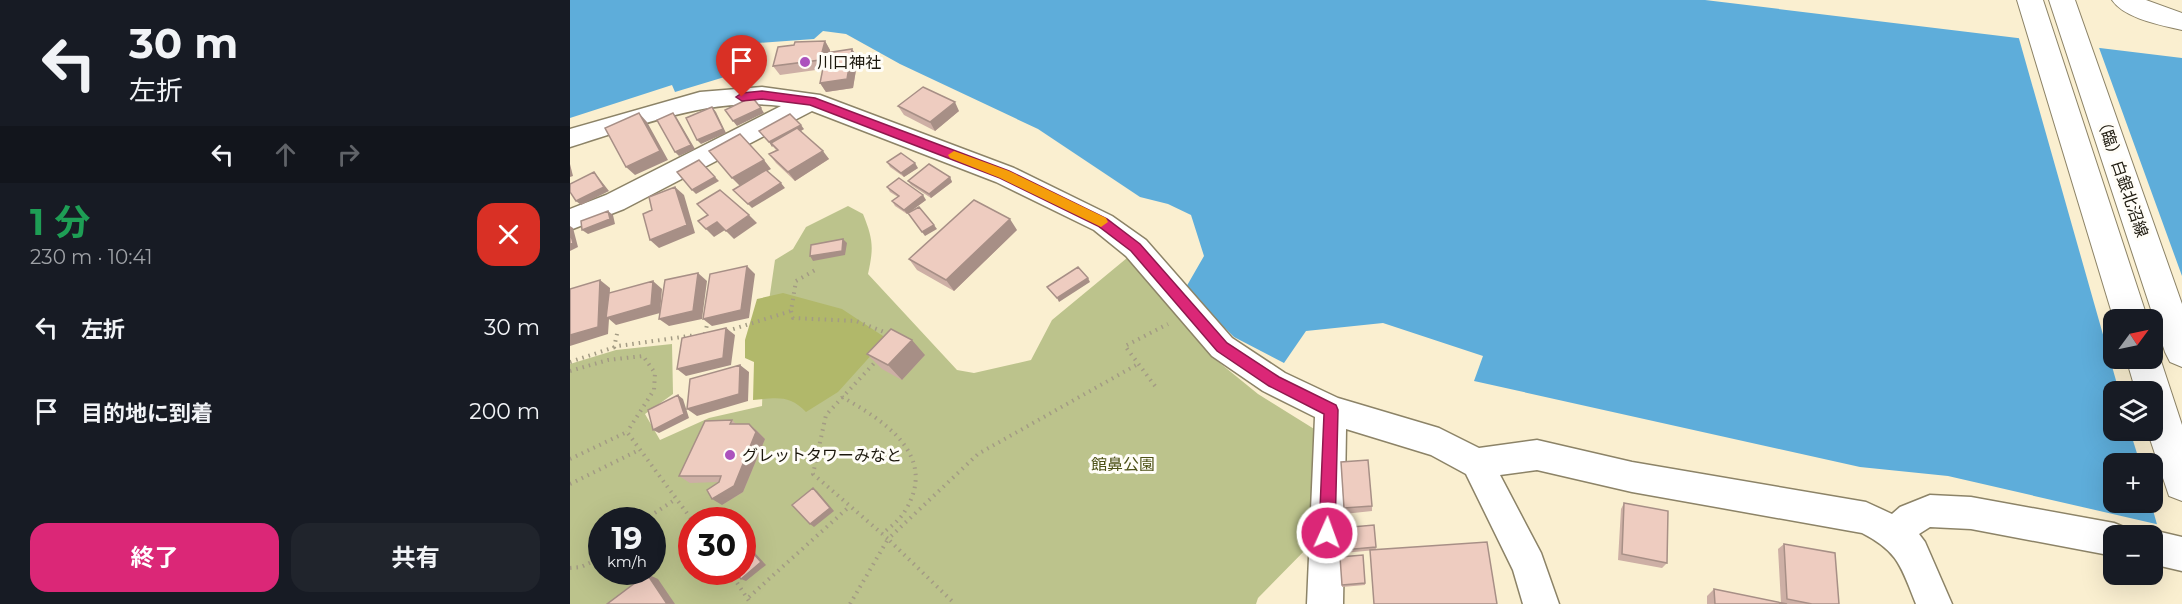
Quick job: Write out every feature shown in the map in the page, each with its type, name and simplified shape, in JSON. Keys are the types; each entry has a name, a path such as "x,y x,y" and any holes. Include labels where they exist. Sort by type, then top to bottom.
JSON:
{"street":[{"name":"（臨）白銀北沼線","path":"2030,0 2128,309"},
{"name":"（臨）白銀北沼線","path":"2062,0 2182,352"},
{"path":"2125,0 2148,12 2182,22"},
{"path":"570,138 641,115 700,100 762,95 811,101 1005,175 1102,223 1136,248 1222,347 1274,382 1331,410 1439,443 1477,463 1529,565 1541,604"},
{"path":"570,220 615,202 811,101"},
{"path":"2146,369 2182,483"},
{"path":"1325,604 1331,410"},
{"path":"1477,463 1538,455 1632,477 1866,518 1896,533 1913,554 1934,604"},
{"path":"1896,533 1912,518 1930,512 1971,513 2103,538"},
{"path":"2163,550 2182,554"}],"path":[{"path":"817,269 795,281 791,310 793,318 834,317 861,321 878,326 897,338"},
{"path":"570,362 614,348 736,330 791,310"},
{"path":"705,334 709,315"},
{"path":"1155,386 1125,346 1168,323"},
{"path":"614,348 618,329"},
{"path":"882,355 826,414 813,474 888,539 955,604"},
{"path":"570,371 608,360 643,356 655,373 654,390 627,432 570,459"},
{"path":"850,604 888,539 978,454 1138,364"},
{"path":"843,397 872,413 890,427 908,450 919,471 916,490 904,513 882,534"},
{"path":"627,432 682,507"},
{"path":"570,484 639,450"},
{"path":"665,507 676,500"},
{"path":"749,597 850,506"},
{"path":"570,568 588,564"},
{"path":"740,585 749,597 751,604"}],"green space":[{"name":"館鼻公園","path":"848,206 863,214 872,243 868,274 957,370 974,373 1031,360 1052,320 1127,258 1210,355 1258,394 1319,432 1314,541 1258,598 1256,604 570,604 570,364 616,350 672,344 673,394 645,414 660,440 709,418 762,406 765,328 775,260 793,249 806,227"},
{"path":"783,293 842,309 883,336 884,341 838,392 806,412 794,402 782,398 753,400 754,362 745,358 745,340 757,299"}],"water":[{"path":"570,0 1705,0 2182,58 2182,530 2108,513 2163,513 2163,453 2103,453 2103,512 1948,476 1860,467 1474,381 1483,356 1383,323 1306,331 1284,363 1234,337 1185,289 1204,256 1191,215 1168,204 1140,197 1038,129 900,64 846,34 823,31 814,39 757,43 761,66 675,92 672,85 570,118"}],"pier":[{"path":"2018,35 2098,45 2182,276 2182,533 2163,529 2163,525 2157,525 2154,513 2163,513 2163,453 2137,453 2133,441 2163,441 2163,381 2116,381 2113,369 2163,369 2163,309 2103,309 2103,335"}],"building":[{"path":"825,41 820,60 773,66 778,47 794,45 795,42"},
{"path":"852,49 847,79 820,83 826,53"},
{"path":"923,87 955,102 930,122 898,106"},
{"path":"752,97 761,108 733,121 725,110"},
{"path":"712,107 723,129 697,140 686,118"},
{"path":"639,113 660,151 626,167 605,128"},
{"path":"673,113 691,145 675,152 657,120"},
{"path":"790,114 801,125 769,142 759,131"},
{"path":"797,128 823,151 788,172 769,154 778,150 771,143"},
{"path":"740,134 764,160 732,178 709,151"},
{"path":"901,153 915,163 901,173 887,162"},
{"path":"699,160 715,177 692,190 677,172"},
{"path":"929,164 950,177 929,194 908,181"},
{"path":"766,170 781,183 748,204 733,190"},
{"path":"594,172 604,187 576,201 570,192 570,184"},
{"path":"899,178 923,195 904,210 892,201 899,196 887,187"},
{"path":"675,187 687,225 650,240 643,214 652,210 649,197"},
{"path":"720,190 749,215 726,231 717,222 706,229 698,221 708,215 697,204"},
{"path":"974,200 1010,219 946,280 909,259"},
{"path":"919,207 934,225 922,232 908,213"},
{"path":"608,211 610,219 582,230 581,221"},
{"path":"843,239 842,251 810,256 811,245"},
{"path":"747,266 741,310 703,319 710,274"},
{"path":"1078,267 1088,278 1057,298 1047,287"},
{"path":"698,273 693,311 659,319 665,280"},
{"path":"600,280 598,327 570,335 570,289"},
{"path":"653,281 651,305 606,318 609,293"},
{"path":"726,328 723,358 677,369 682,338"},
{"path":"891,329 912,340 888,365 867,354"},
{"path":"740,365 739,394 687,409 690,379"},
{"path":"678,395 684,414 653,430 648,410"},
{"name":"グレットタワーみなと","path":"732,420 730,424 749,424 756,432 734,486 712,499 707,490 719,482 721,476 679,476 705,421"},
{"path":"1368,460 1372,506 1344,508 1341,462"},
{"path":"813,488 830,508 810,524 792,505"},
{"path":"1624,503 1668,511 1667,563 1622,554"},
{"path":"1374,525 1376,547 1343,550 1341,528"},
{"path":"1487,542 1497,604 1374,604 1370,550"},
{"path":"1784,544 1835,553 1839,604 1812,604 1787,599"},
{"path":"1363,555 1365,583 1342,585 1340,557"},
{"path":"756,556 761,562 756,566"},
{"path":"632,585 654,585 667,604 607,604"},
{"path":"1714,589 1787,604 1715,604"}],"slow traffic":[{"path":"954,155 1005,175 1101,222"}],"place":[{"name":"川口神社","path":"805,62"},
{"name":"グレットタワーみなと","path":"730,455"}],"route":[{"path":"742,97 762,95 811,101 1005,175 1102,223 1136,248 1222,347 1274,382 1331,410 1327,533"}]}
